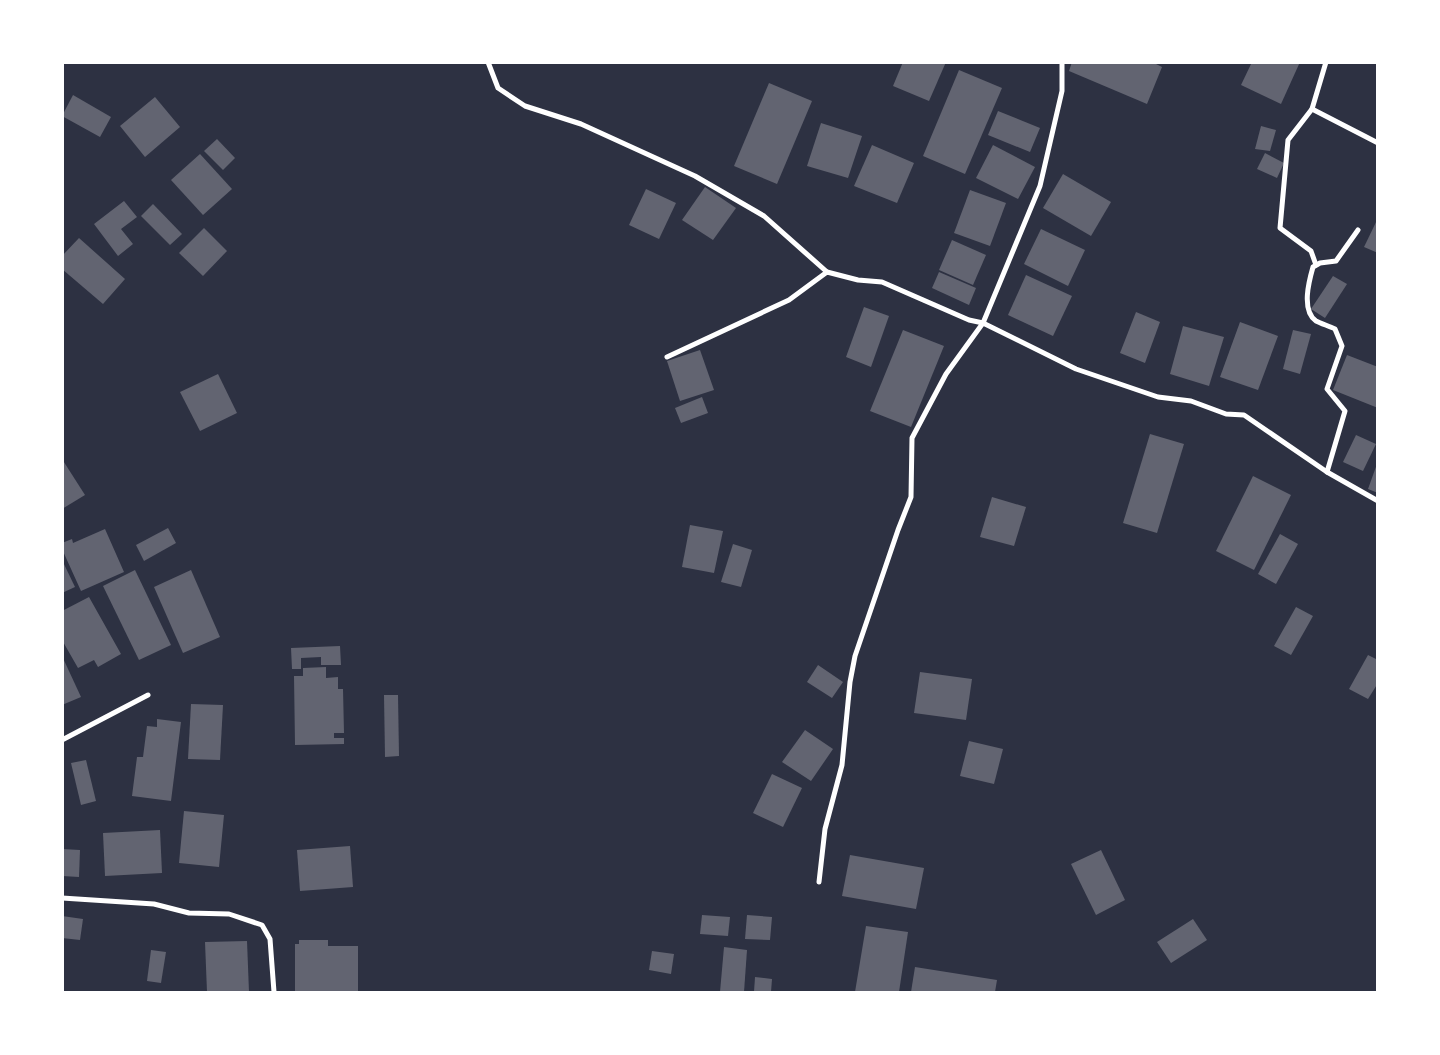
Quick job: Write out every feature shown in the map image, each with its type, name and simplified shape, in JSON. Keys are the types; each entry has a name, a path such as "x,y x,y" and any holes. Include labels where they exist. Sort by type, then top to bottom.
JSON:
{"street":[{"path":"488,62 498,88 525,106 580,124 695,176 764,216 827,272 858,280 882,282 969,320 983,324 1076,369 1158,397 1190,401 1226,414 1244,415 1327,472 1378,501"},
{"path":"819,882 825,829 842,766 850,682 855,656 911,497 912,438 946,374 983,324 1040,186 1062,91 1062,62"},
{"path":"1316,265 1311,251 1280,228 1288,140 1312,109 1326,62"},
{"path":"1312,109 1378,143"},
{"path":"1327,472 1345,411 1327,389 1342,346 1335,329 1316,320 1309,311 1307,287 1313,267 1320,263 1336,262 1358,230"},
{"path":"667,357 789,300 827,272"},
{"path":"62,740 148,695"},
{"path":"62,898 154,904 189,912 229,914 262,925 270,939 274,992"}],"building":[{"path":"903,62 946,62 929,101 893,86"},
{"path":"1072,62 1152,62 1162,67 1147,104 1069,71"},
{"path":"1252,62 1300,62 1281,104 1241,85"},
{"path":"959,70 1002,88 965,174 923,156"},
{"path":"769,83 812,101 777,184 734,166"},
{"path":"73,95 111,117 100,137 62,116"},
{"path":"155,97 180,127 145,157 120,126"},
{"path":"998,111 1040,128 1030,152 988,135"},
{"path":"821,123 862,136 848,178 807,166"},
{"path":"1261,126 1276,130 1270,151 1255,149"},
{"path":"217,139 235,158 223,170 204,151"},
{"path":"872,145 914,163 897,203 854,186"},
{"path":"993,145 1035,167 1018,199 976,178"},
{"path":"1265,153 1284,163 1277,178 1257,169"},
{"path":"200,154 232,189 203,215 171,180"},
{"path":"1063,174 1111,202 1091,236 1043,208"},
{"path":"705,187 736,208 713,240 682,220"},
{"path":"646,189 676,203 659,239 629,225"},
{"path":"970,190 1006,203 990,246 954,233"},
{"path":"124,201 137,217 121,229 133,244 118,256 94,224"},
{"path":"153,204 182,234 170,245 141,216"},
{"path":"1378,218 1378,253 1364,247"},
{"path":"204,228 227,251 203,276 179,253"},
{"path":"1041,229 1085,250 1068,286 1024,264"},
{"path":"79,238 125,279 103,304 62,269 62,256"},
{"path":"952,240 986,255 973,285 939,270"},
{"path":"939,272 976,288 969,305 932,288"},
{"path":"1026,275 1072,296 1053,336 1008,315"},
{"path":"1333,276 1347,284 1325,318 1311,309"},
{"path":"864,307 889,316 871,367 846,357"},
{"path":"1136,312 1160,322 1145,363 1120,353"},
{"path":"1240,322 1278,336 1258,390 1220,377"},
{"path":"1183,326 1224,337 1209,386 1170,374"},
{"path":"903,330 944,346 911,427 870,411"},
{"path":"1293,330 1311,334 1300,374 1283,369"},
{"path":"700,350 714,390 680,401 667,361"},
{"path":"1347,355 1378,367 1378,408 1333,390"},
{"path":"218,374 237,413 200,431 180,392"},
{"path":"702,397 708,413 681,423 675,408"},
{"path":"1150,434 1184,444 1157,533 1123,523"},
{"path":"1356,435 1376,444 1363,471 1343,462"},
{"path":"62,459 85,495 62,509"},
{"path":"1378,464 1378,493 1368,489"},
{"path":"1253,476 1291,495 1254,570 1216,551"},
{"path":"992,497 1026,507 1014,546 980,537"},
{"path":"690,525 723,531 714,573 682,567"},
{"path":"168,528 176,543 144,561 136,545"},
{"path":"105,529 124,572 81,591 62,549 62,543 72,539 73,543"},
{"path":"1280,534 1298,544 1276,584 1258,574"},
{"path":"733,544 752,550 741,587 721,582"},
{"path":"62,560 75,587 62,593"},
{"path":"135,570 171,645 139,660 103,586"},
{"path":"191,570 220,637 183,653 154,587"},
{"path":"89,597 121,654 98,667 94,660 78,668 62,640 62,611"},
{"path":"1296,607 1313,616 1291,655 1274,646"},
{"path":"340,646 341,665 321,665 321,657 301,658 301,669 292,669 291,648"},
{"path":"1368,655 1378,660 1378,683 1368,699 1349,689"},
{"path":"62,656 81,697 62,705"},
{"path":"818,665 843,682 832,698 807,682"},
{"path":"326,667 326,678 338,677 338,689 343,689 344,733 334,733 334,738 344,738 344,744 295,745 294,676 303,676 303,668"},
{"path":"920,672 972,679 966,720 914,713"},
{"path":"384,695 398,695 399,756 385,757"},
{"path":"191,704 223,705 220,760 188,759"},
{"path":"157,719 181,722 171,801 132,796 137,757 143,757 147,726 157,727"},
{"path":"805,730 833,749 811,781 782,762"},
{"path":"969,741 1003,749 994,784 960,776"},
{"path":"86,760 96,801 81,805 71,763"},
{"path":"772,774 802,788 783,827 753,813"},
{"path":"184,811 224,815 219,867 179,863"},
{"path":"160,830 162,873 105,876 103,833"},
{"path":"350,846 353,887 300,891 297,850"},
{"path":"62,849 80,850 79,877 62,876"},
{"path":"1101,850 1125,900 1096,915 1071,864"},
{"path":"850,855 924,868 916,909 842,896"},
{"path":"702,915 730,917 728,936 700,934"},
{"path":"747,915 772,917 770,940 745,939"},
{"path":"62,916 83,919 80,940 62,938"},
{"path":"1193,919 1207,940 1171,963 1157,942"},
{"path":"866,926 908,932 899,992 855,992"},
{"path":"299,940 328,940 328,946 358,946 358,992 295,992 295,944 299,944"},
{"path":"247,941 249,992 207,992 205,942"},
{"path":"724,947 747,950 744,992 720,992"},
{"path":"151,950 166,952 161,983 147,981"},
{"path":"652,951 674,954 671,974 649,970"},
{"path":"915,967 997,980 995,992 911,992"},
{"path":"755,977 772,979 771,992 754,992"}]}
